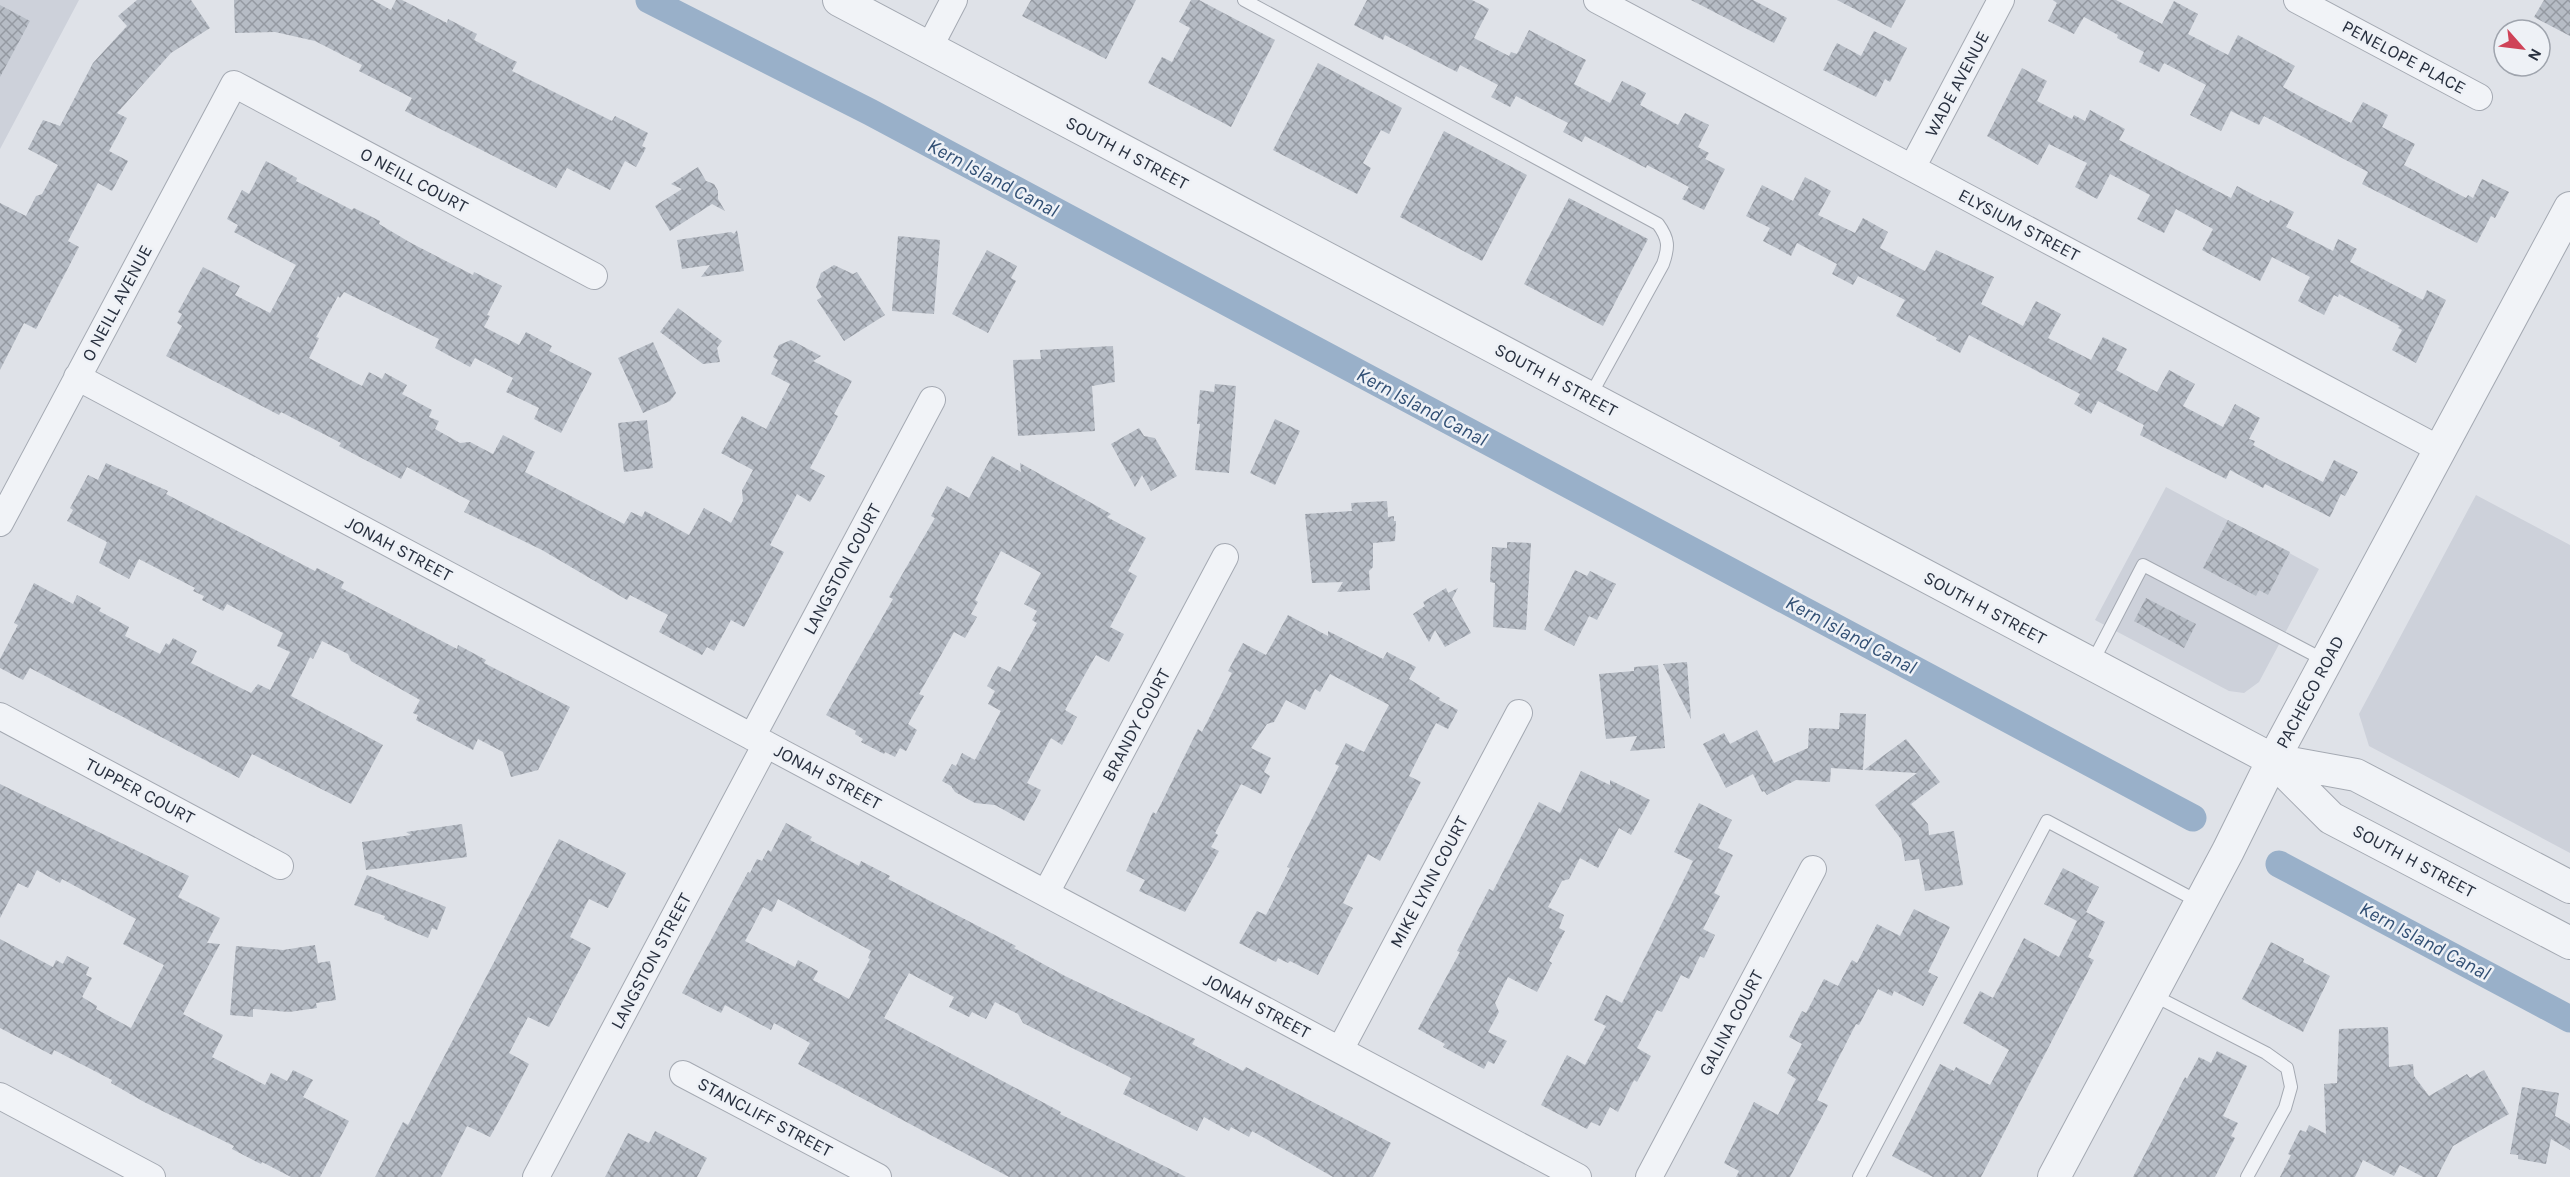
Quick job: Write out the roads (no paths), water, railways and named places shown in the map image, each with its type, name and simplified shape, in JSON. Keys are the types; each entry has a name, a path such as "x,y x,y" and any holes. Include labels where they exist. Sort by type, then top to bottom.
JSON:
{"street":[{"name":"SOUTH H STREET","path":"839,0 2273,760 2331,818 2570,943"},
{"path":"929,48 954,0"},
{"name":"ELYSIUM STREET","path":"1597,0 1626,7 1912,168 2441,450"},
{"name":"WADE AVENUE","path":"1912,168 2001,0"},
{"name":"PENELOPE PLACE","path":"2297,0 2479,97"},
{"name":"O NEILL COURT","path":"234,84 594,276"},
{"name":"O NEILL AVENUE","path":"0,523 234,84"},
{"name":"PACHECO ROAD","path":"2054,1177 2273,760 2570,208"},
{"name":"JONAH STREET","path":"77,378 1578,1177"},
{"name":"LANGSTON COURT","path":"759,741 932,400"},
{"name":"BRANDY COURT","path":"1046,893 1225,556"},
{"name":"MIKE LYNN COURT","path":"1340,1050 1519,713"},
{"name":"TUPPER COURT","path":"0,716 280,866"},
{"name":"LANGSTON STREET","path":"536,1177 759,741"},
{"name":"SOUTH H STREET","path":"2273,760 2356,775 2570,887"},
{"name":"GALINA COURT","path":"1649,1177 1813,869"},
{"name":"STANCLIFF STREET","path":"683,1074 878,1177"},
{"path":"0,1096 152,1177"}],"lane":[{"path":"1244,0 1658,224 1666,235 1669,248 1663,264 1588,398"},
{"path":"2091,664 2143,565 2326,661"},
{"path":"1859,1177 2047,821 2199,903"},
{"path":"2151,993 2266,1053 2287,1068 2291,1087 2285,1108 2247,1177"}],"waterway":[{"name":"Kern Island Canal","path":"649,0 870,112 2193,818"},
{"name":"Kern Island Canal","path":"2279,864 2570,1019"}]}
